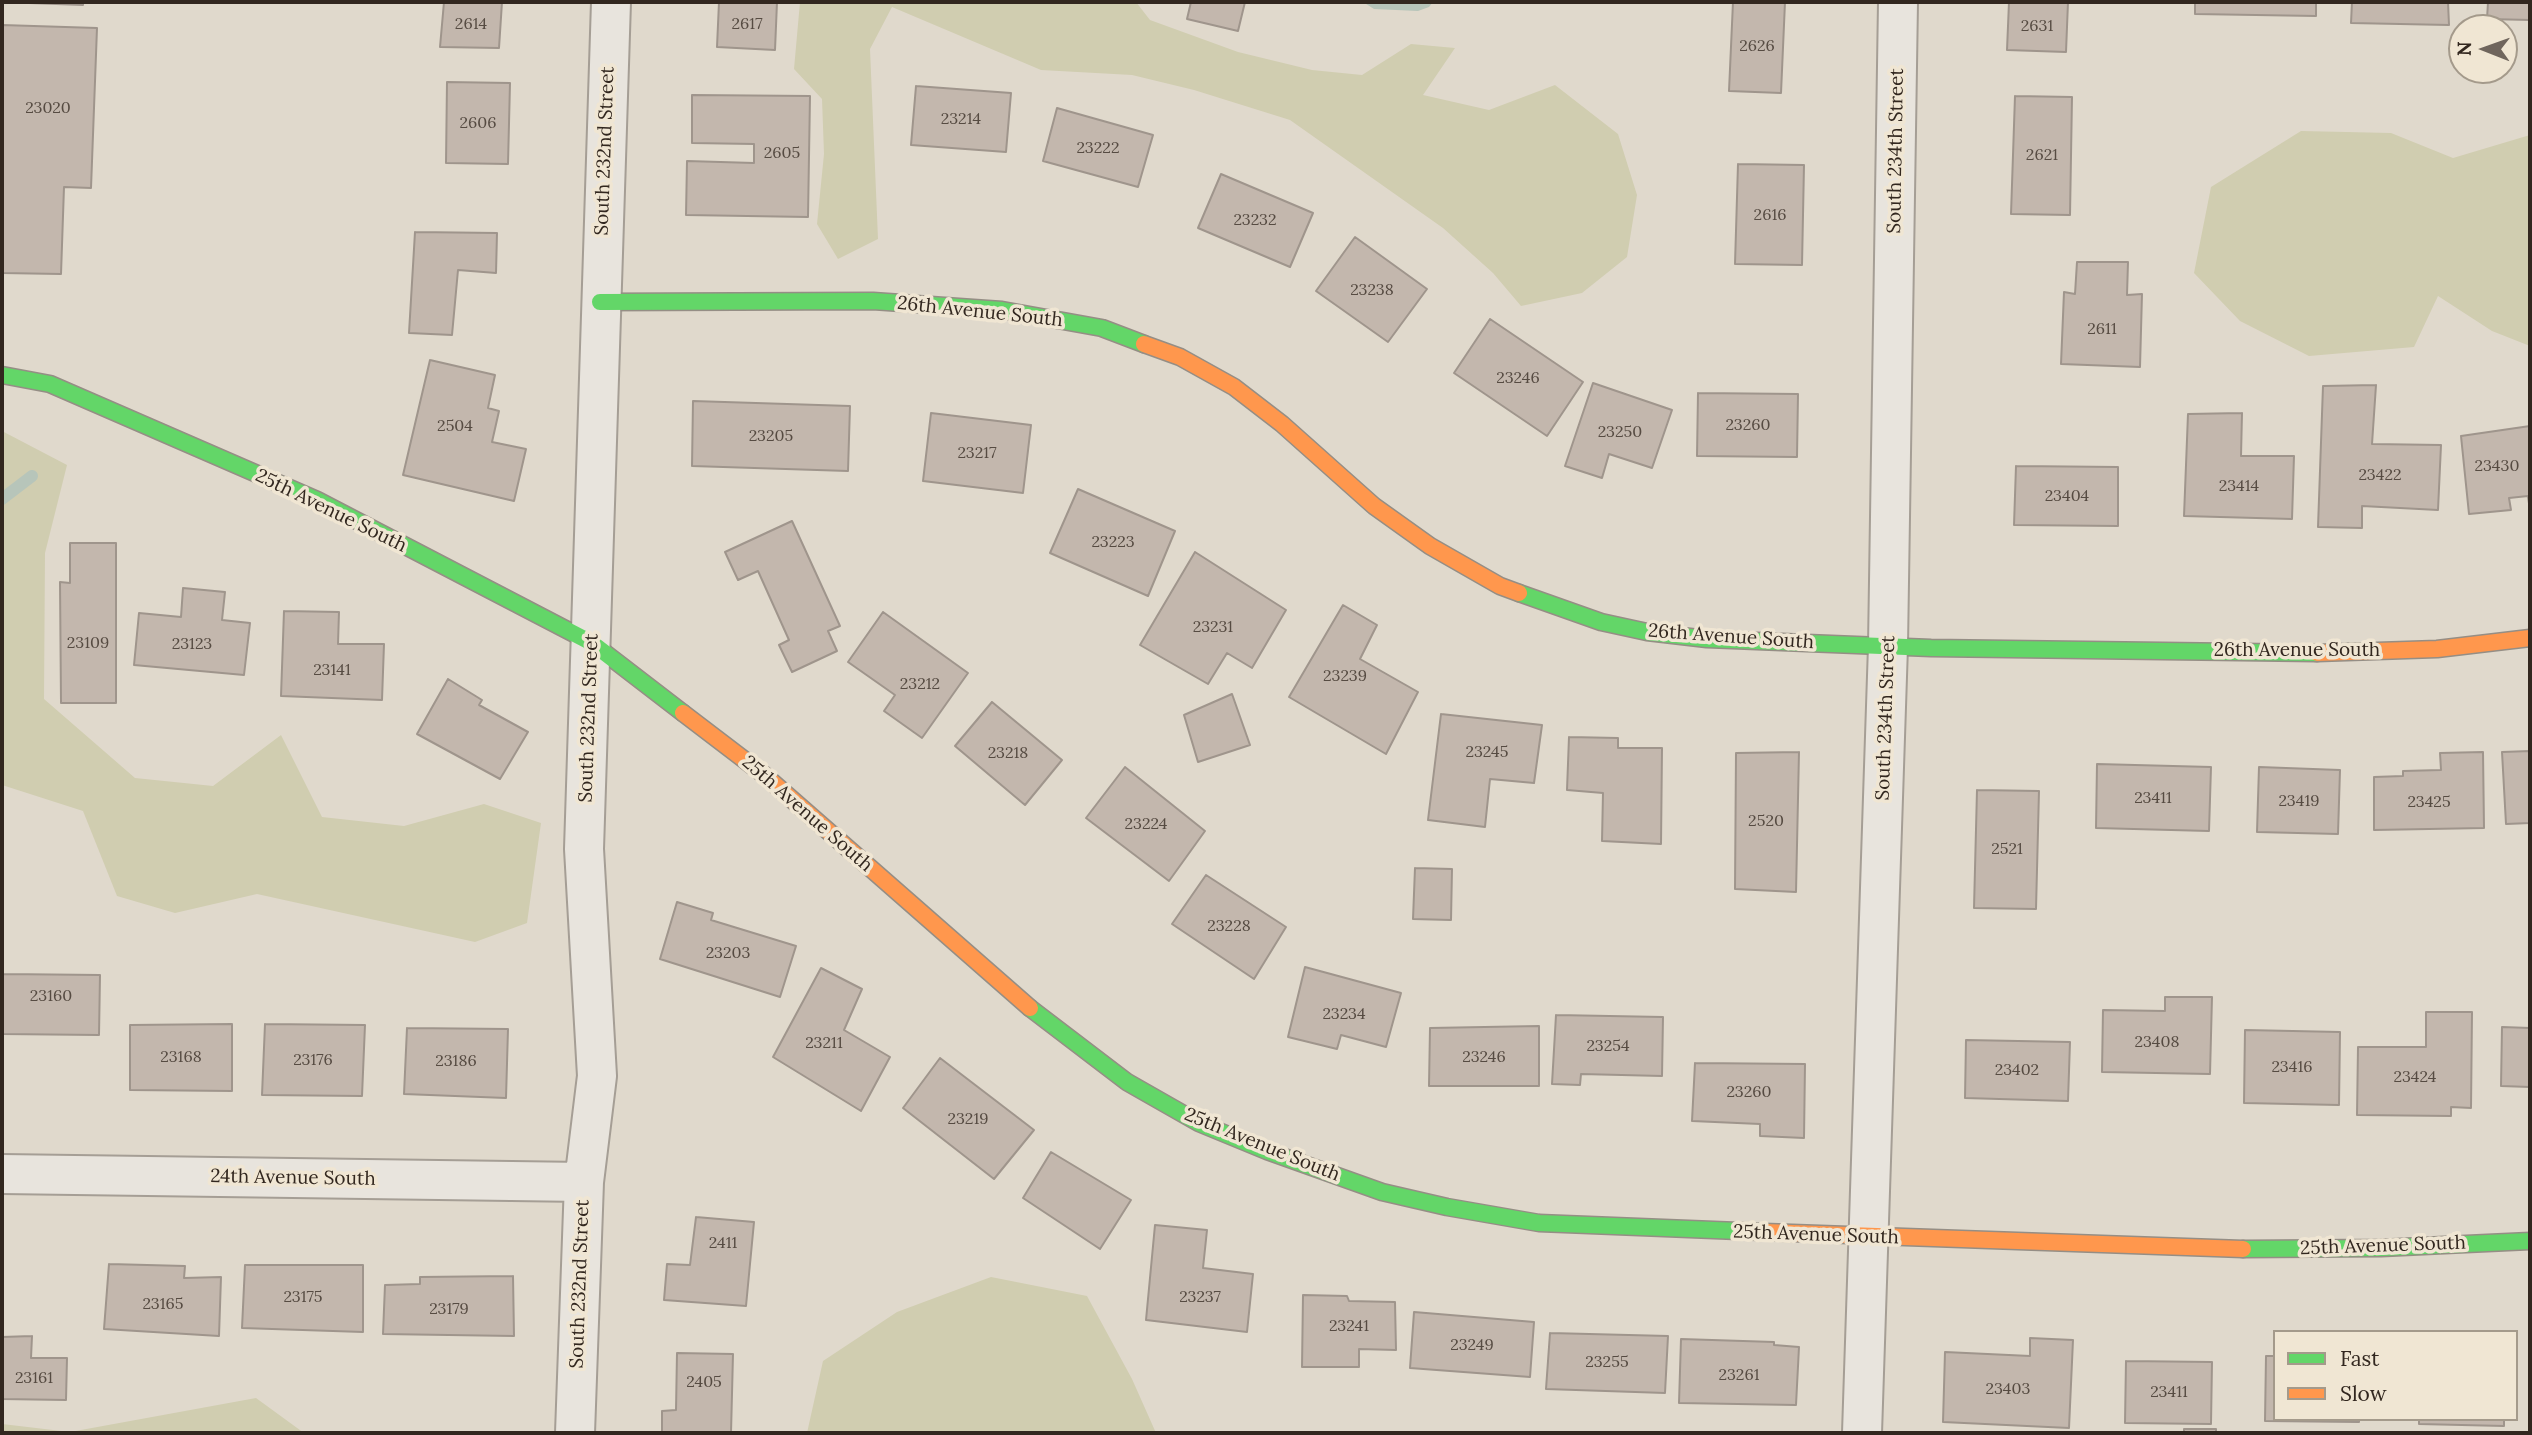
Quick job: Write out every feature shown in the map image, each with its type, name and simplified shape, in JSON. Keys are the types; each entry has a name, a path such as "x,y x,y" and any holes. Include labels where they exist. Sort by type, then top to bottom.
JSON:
{"street":[{"name":"South 232nd Street","path":"575,1433 584,1182 597,1076 584,849 611,2"},
{"name":"South 234th Street","path":"1862,1433 1888,646 1898,2"},
{"name":"26th Avenue South","path":"600,302 873,301 1002,310 1102,328 1180,357 1234,387 1282,424 1374,506 1430,545 1500,586 1601,622 1647,632 1707,639 1888,646 2340,653 2437,649 2530,638"},
{"name":"25th Avenue South","path":"2,375 50,384 317,500 592,643 763,774 1032,1010 1127,1082 1199,1123 1267,1151 1382,1192 1539,1223 1869,1237 2244,1248 2381,1248 2530,1241"},
{"name":"24th Avenue South","path":"2,1174 584,1182"}],"shaded area":[{"path":"800,2 1136,2 1150,20 1238,52 1312,70 1362,75 1411,44 1455,48 1423,95 1489,110 1555,85 1618,134 1637,195 1627,257 1582,293 1521,306 1493,273 1443,228 1290,120 1194,90 1132,75 1041,70 892,7 870,49 878,239 838,259 817,224 824,154 822,99 794,69"},
{"path":"1363,2 1433,2 1429,7 1418,11 1374,9"},
{"path":"2301,131 2391,133 2453,158 2530,135 2530,346 2492,331 2438,296 2414,347 2309,356 2240,321 2194,273 2211,187"},
{"path":"2,431 67,465 45,553 44,699 135,778 213,786 281,735 322,817 404,826 484,804 541,823 527,923 475,942 257,894 175,913 117,896 83,811 2,785"},
{"path":"991,1277 1087,1296 1132,1379 1156,1433 807,1433 823,1361 897,1312"},
{"path":"256,1398 304,1433 2,1433 2,1424 70,1432"}],"building":[{"path":"2,2 83,2 83,5"},
{"path":"444,2 502,2 499,48 440,47"},
{"path":"719,2 777,2 775,50 717,47"},
{"path":"1191,2 1245,2 1238,31 1187,19"},
{"path":"1733,2 1785,2 1781,93 1729,91"},
{"path":"2009,2 2068,2 2066,52 2007,50"},
{"path":"2195,2 2316,2 2316,16 2195,14"},
{"path":"2352,2 2448,2 2448,25 2351,23"},
{"path":"2488,2 2530,2 2530,20 2518,20 2518,14 2487,14"},
{"path":"2,25 97,28 91,188 64,187 61,274 2,273"},
{"path":"447,82 510,83 508,164 446,163"},
{"path":"916,86 1011,93 1006,152 911,145"},
{"path":"692,95 810,96 808,217 686,215 687,161 754,163 754,144 692,143"},
{"path":"2015,96 2072,97 2070,215 2011,214"},
{"path":"1057,108 1153,135 1138,187 1043,161"},
{"path":"1738,164 1804,165 1802,265 1735,264"},
{"path":"1221,174 1313,213 1290,267 1198,228"},
{"path":"415,232 497,233 496,273 458,270 452,335 409,333"},
{"path":"1355,237 1427,289 1388,342 1316,291"},
{"path":"2077,262 2128,262 2127,295 2142,294 2140,367 2061,364 2064,292 2075,294"},
{"path":"1490,319 1583,382 1547,436 1454,373"},
{"path":"430,360 495,375 488,408 499,411 492,442 526,449 514,501 403,475"},
{"path":"1593,383 1672,410 1652,468 1609,454 1602,478 1565,466"},
{"path":"2376,385 2372,444 2441,445 2438,510 2362,506 2362,528 2318,527 2323,386"},
{"path":"1698,393 1798,394 1797,457 1697,456"},
{"path":"693,401 850,406 848,471 692,466"},
{"path":"931,413 1031,425 1023,493 923,481"},
{"path":"2242,413 2241,456 2294,456 2292,519 2184,516 2188,414"},
{"path":"2530,426 2530,511 2528,496 2509,498 2511,510 2469,514 2461,436"},
{"path":"2016,466 2118,467 2118,526 2014,525"},
{"path":"1078,489 1175,531 1148,596 1050,553"},
{"path":"792,521 840,626 828,631 837,651 792,672 779,645 789,640 758,571 738,580 725,552"},
{"path":"70,543 116,543 116,703 61,703 60,582 70,583"},
{"path":"1195,552 1286,610 1252,668 1227,653 1208,684 1140,645"},
{"path":"183,588 225,592 222,620 250,623 244,675 134,665 139,613 181,617"},
{"path":"1343,605 1377,625 1360,659 1418,692 1386,754 1289,697"},
{"path":"284,611 339,612 338,644 384,644 382,700 281,696"},
{"path":"883,612 968,673 922,738 884,711 895,695 848,662"},
{"path":"448,679 482,700 479,705 528,732 500,779 417,734"},
{"path":"1232,694 1250,745 1198,762 1184,715"},
{"path":"992,702 1062,760 1025,805 955,746"},
{"path":"1441,714 1542,725 1534,783 1490,779 1485,827 1428,820"},
{"path":"1569,737 1618,738 1618,748 1662,748 1661,844 1602,841 1603,793 1567,790"},
{"path":"2530,751 2530,823 2506,824 2502,752"},
{"path":"1799,752 1796,892 1735,889 1736,753"},
{"path":"2483,752 2484,828 2374,830 2374,777 2403,776 2403,771 2441,770 2440,753"},
{"path":"2097,764 2211,767 2209,831 2096,828"},
{"path":"1125,767 1205,831 1169,881 1086,818"},
{"path":"2259,767 2340,770 2338,834 2257,832"},
{"path":"1977,790 2039,791 2036,909 1974,908"},
{"path":"1415,868 1452,869 1451,920 1413,919"},
{"path":"1206,875 1286,927 1254,979 1172,924"},
{"path":"677,902 713,913 711,920 796,946 780,997 660,959"},
{"path":"1305,967 1401,993 1386,1047 1341,1035 1337,1049 1288,1037"},
{"path":"821,968 862,989 844,1030 890,1057 861,1111 773,1057"},
{"path":"3,974 100,975 99,1035 2,1034"},
{"path":"2165,997 2212,997 2210,1074 2102,1072 2103,1010 2165,1011"},
{"path":"2426,1012 2472,1012 2471,1108 2451,1107 2451,1116 2357,1115 2358,1047 2426,1047"},
{"path":"1556,1015 1663,1017 1662,1076 1581,1074 1580,1085 1552,1084"},
{"path":"232,1024 232,1091 130,1090 130,1025"},
{"path":"265,1024 365,1025 362,1096 262,1095"},
{"path":"1539,1026 1539,1086 1429,1086 1430,1028"},
{"path":"2502,1027 2530,1028 2530,1087 2501,1086"},
{"path":"407,1028 508,1029 506,1098 404,1094"},
{"path":"2245,1030 2340,1032 2339,1105 2244,1103"},
{"path":"1966,1040 2070,1042 2068,1101 1965,1098"},
{"path":"940,1058 1034,1130 994,1179 903,1108"},
{"path":"1695,1063 1805,1064 1804,1138 1760,1136 1760,1124 1692,1121"},
{"path":"1051,1152 1131,1200 1100,1249 1023,1198"},
{"path":"696,1217 754,1222 746,1306 664,1300 667,1264 690,1265"},
{"path":"1155,1225 1207,1230 1203,1268 1253,1274 1247,1332 1146,1320"},
{"path":"109,1264 185,1266 184,1278 221,1277 219,1336 104,1329"},
{"path":"245,1265 363,1265 363,1332 242,1328"},
{"path":"513,1276 514,1336 383,1334 385,1285 420,1284 420,1277"},
{"path":"1303,1295 1347,1296 1349,1301 1395,1302 1396,1350 1359,1349 1359,1367 1302,1367"},
{"path":"1414,1312 1534,1322 1530,1377 1410,1368"},
{"path":"1550,1333 1668,1336 1665,1393 1546,1389"},
{"path":"32,1336 31,1358 67,1358 66,1400 2,1399 2,1337"},
{"path":"2030,1338 2073,1340 2069,1428 1943,1422 1945,1352 2030,1356"},
{"path":"1681,1339 1774,1342 1774,1345 1799,1347 1796,1405 1679,1403"},
{"path":"677,1353 733,1354 731,1433 662,1433 662,1411 676,1410"},
{"path":"2266,1356 2273,1356 2273,1421 2359,1422 2265,1421"},
{"path":"2126,1361 2212,1362 2211,1424 2125,1423"},
{"path":"2419,1421 2504,1421 2504,1426 2419,1424"},
{"path":"2184,1429 2216,1429 2216,1433 2184,1433"}],"waterway":[{"path":"2,499 32,476"}],"traffic: fast":[{"path":"600,302 873,301 1002,310 1102,328 1144,344"},
{"path":"2,375 50,384 317,500 592,643 683,713"},
{"path":"1519,593 1601,622 1647,632 1707,639 1931,648 2317,653"},
{"path":"1030,1008 1127,1082 1199,1123 1267,1151 1382,1192 1447,1207 1539,1223 1764,1232"},
{"path":"2243,1249 2381,1248 2530,1241"}],"traffic: slow":[{"path":"1144,344 1180,357 1234,387 1282,424 1374,506 1430,546 1500,586 1519,593"},
{"path":"2317,653 2437,649 2530,638"},
{"path":"683,713 763,774 1030,1008"},
{"path":"1764,1232 2243,1249"}]}
